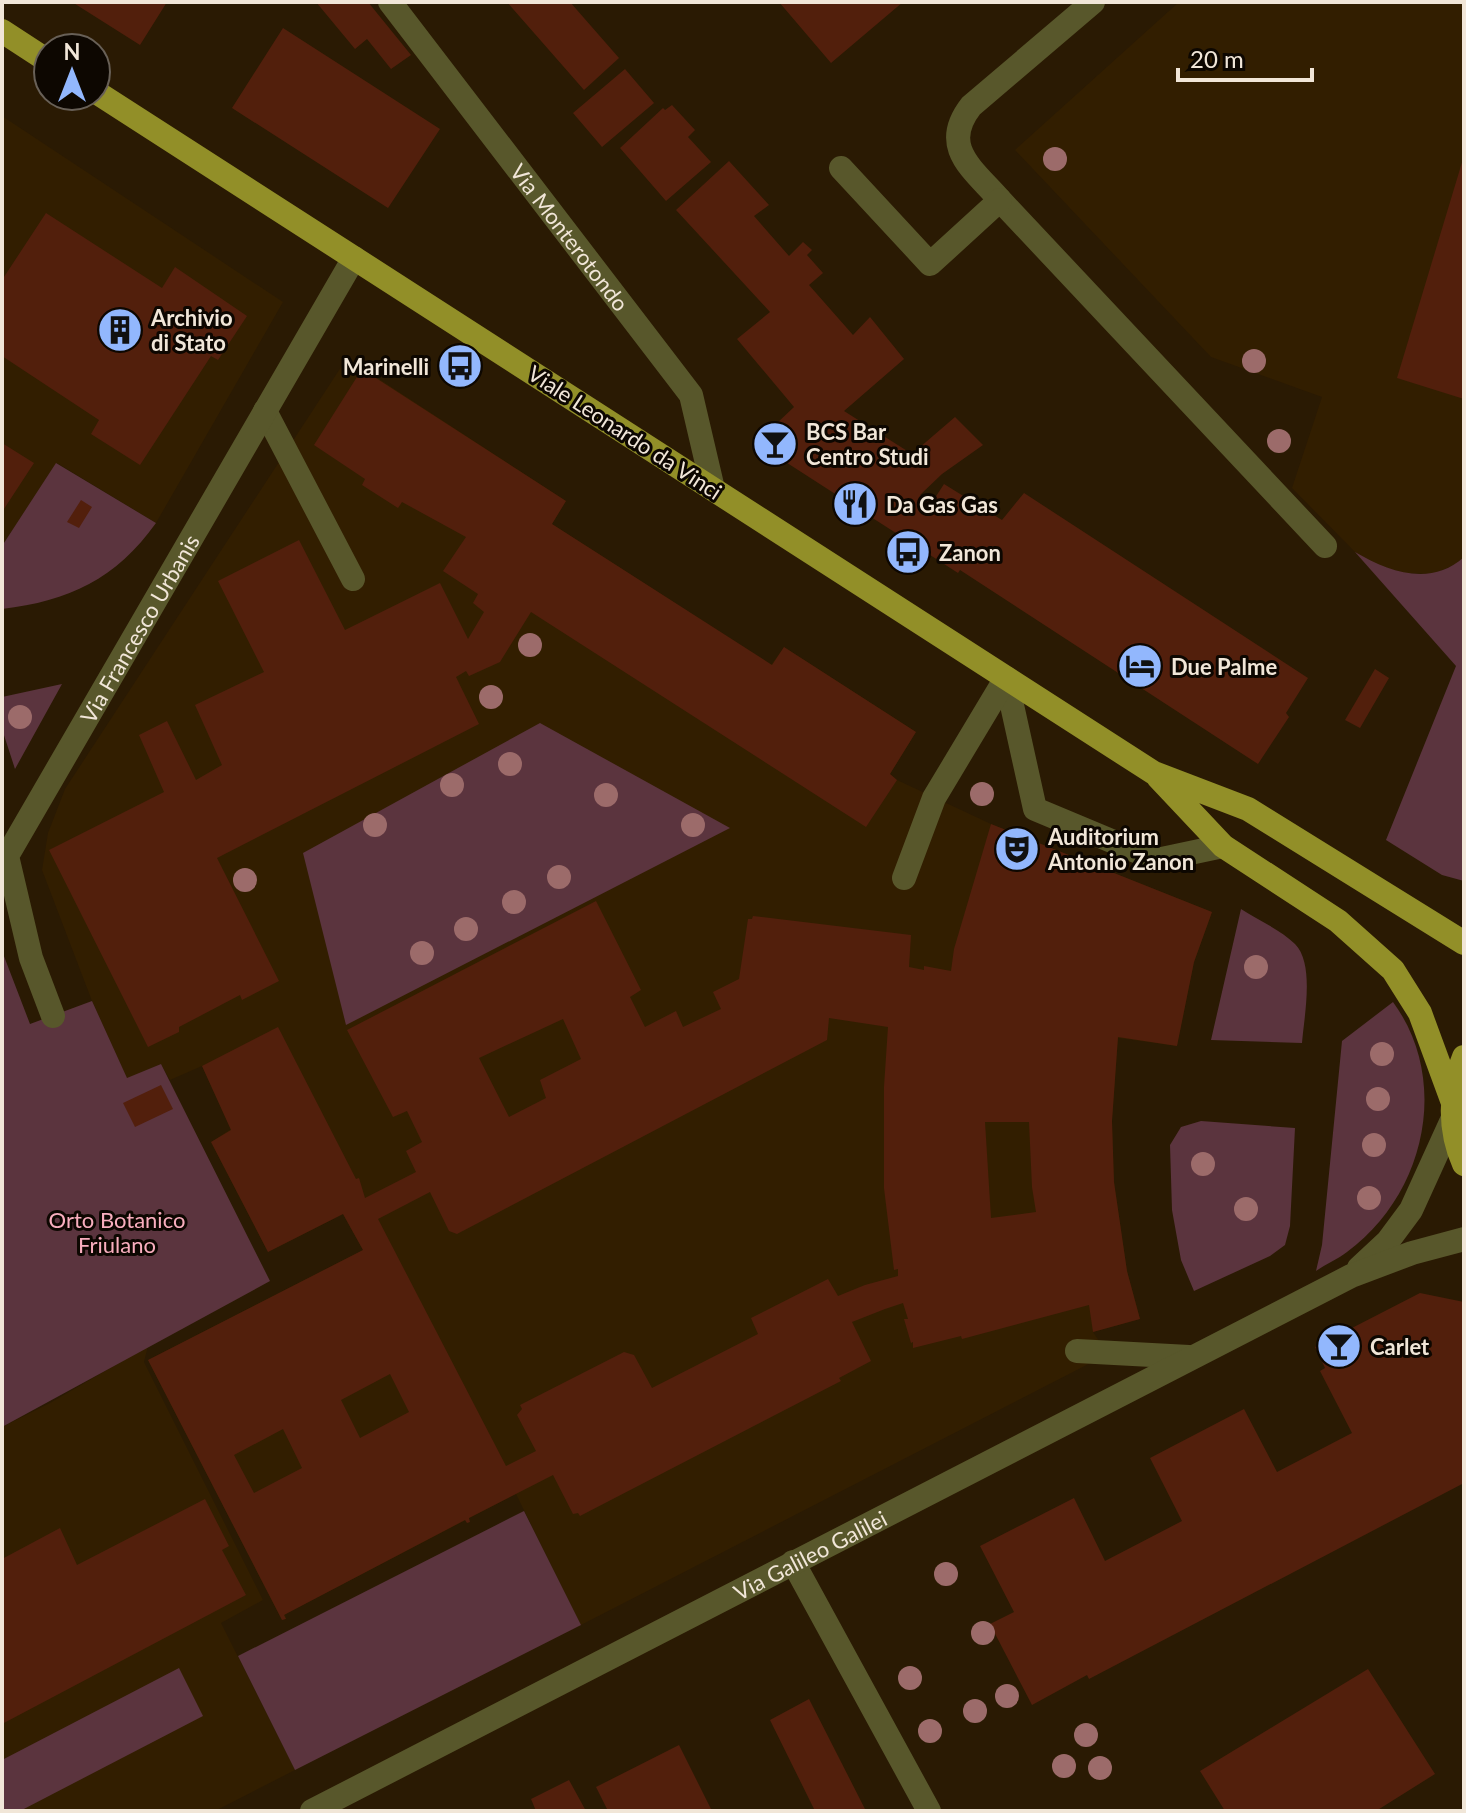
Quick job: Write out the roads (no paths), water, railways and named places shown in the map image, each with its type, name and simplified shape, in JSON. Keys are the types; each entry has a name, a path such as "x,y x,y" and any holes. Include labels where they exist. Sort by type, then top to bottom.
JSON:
{"main road":[{"path":"2,31 32,51"},
{"name":"Viale Leonardo da Vinci","path":"112,102 1154,773"},
{"path":"1154,773 1223,846 1338,921 1393,970 1420,1013 1452,1110 1458,1149 1464,1164"},
{"path":"1154,773 1248,809 1464,943"},
{"path":"1452,1110 1464,1057"}],"street":[{"name":"Via Monterotondo","path":"390,2 691,395 713,489"},
{"path":"1093,2 971,106 960,121 957,133 959,148 966,161 1000,200 1325,546"},
{"path":"841,168 930,264 1000,200"},
{"name":"Via Francesco Urbanis","path":"53,1016 31,958 7,856 354,258"},
{"path":"265,411 353,579"},
{"path":"1006,678 1035,809 1157,860 1223,846"},
{"path":"904,878 934,798 1006,678"},
{"path":"1351,1276 1388,1241 1411,1210 1452,1110"},
{"path":"1351,1276 1412,1253 1464,1239"},
{"name":"Via Galileo Galilei","path":"312,1811 1351,1276"},
{"path":"1077,1351 1191,1357"},
{"path":"793,1562 929,1811"}],"place":[{"name":"Archivio di Stato","path":"120,330"},
{"name":"Marinelli","path":"460,366"},
{"name":"BCS Bar Centro Studi","path":"775,444"},
{"name":"Da Gas Gas","path":"855,504"},
{"name":"Zanon","path":"908,552"},
{"name":"Due Palme","path":"1140,666"},
{"name":"Auditorium Antonio Zanon","path":"1017,849"},
{"name":"Carlet","path":"1339,1346"}],"park label":[{"name":"Orto Botanico Friulano","path":"117,1232"}]}
